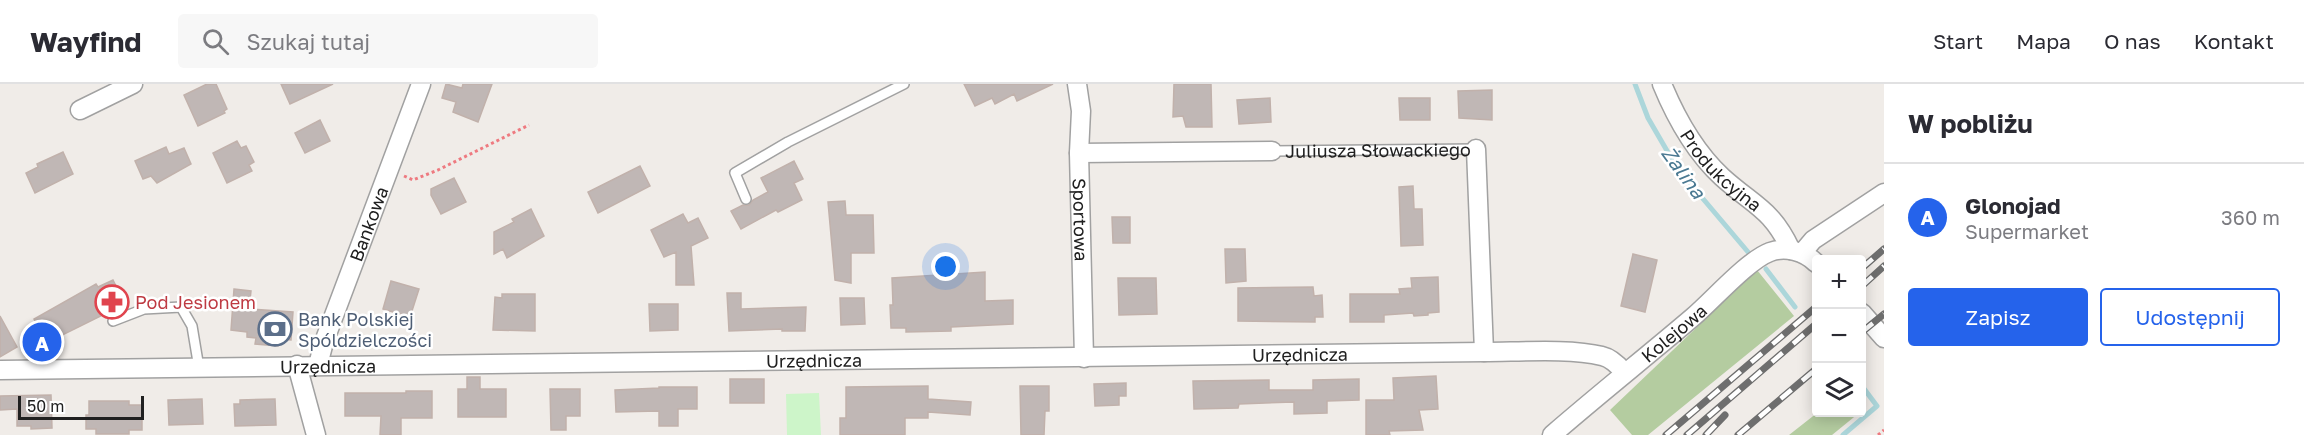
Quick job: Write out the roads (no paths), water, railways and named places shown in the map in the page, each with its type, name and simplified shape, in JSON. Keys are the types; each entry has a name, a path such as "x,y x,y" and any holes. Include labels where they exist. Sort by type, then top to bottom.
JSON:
{"street":[{"path":"80,110 133,84"},
{"name":"Bankowa","path":"318,365 324,342 421,84"},
{"name":"Sportowa","path":"1077,84 1081,111 1079,153 1084,358"},
{"name":"Produkcyjna","path":"1662,84 1680,122 1704,158 1723,178 1774,219 1803,256"},
{"name":"Juliusza Słowackiego","path":"1476,149 1484,352"},
{"name":"Juliusza Słowackiego","path":"1079,153 1272,151"},
{"path":"1803,256 1813,240 1884,193"},
{"name":"Kolejowa","path":"1552,435 1768,252 1803,256"},
{"path":"1866,318 1884,338"},
{"name":"Urzędnicza","path":"0,370 1484,352 1592,354 1609,359 1624,372"},
{"path":"297,365 316,435"}],"lane":[{"path":"746,199 735,172 788,142 904,84"},
{"name":"Juliusza Słowackiego","path":"1272,151 1476,149"},
{"path":"113,321 144,309 181,307 192,326 199,368"}],"waterway":[{"name":"Żalina","path":"1635,84 1648,118 1677,168 1748,252"},
{"name":"Żalina","path":"1766,269 1795,307"},
{"name":"Żalina","path":"1866,391 1877,406 1866,415"},
{"name":"Żalina","path":"1843,435 1864,417"}],"railway":[{"path":"1866,265 1884,249"},
{"path":"1866,282 1884,266"},
{"path":"1666,435 1814,309"},
{"path":"1866,329 1884,314"},
{"path":"1687,435 1812,327"},
{"path":"1738,435 1812,372"},
{"path":"1706,435 1725,415"}],"place":[{"name":"Pod Jesionem","path":"112,302"},
{"name":"Bank Polskiej Spóldzielczości","path":"275,329"},
{"name":"Glonojad","path":"42,342"}]}
